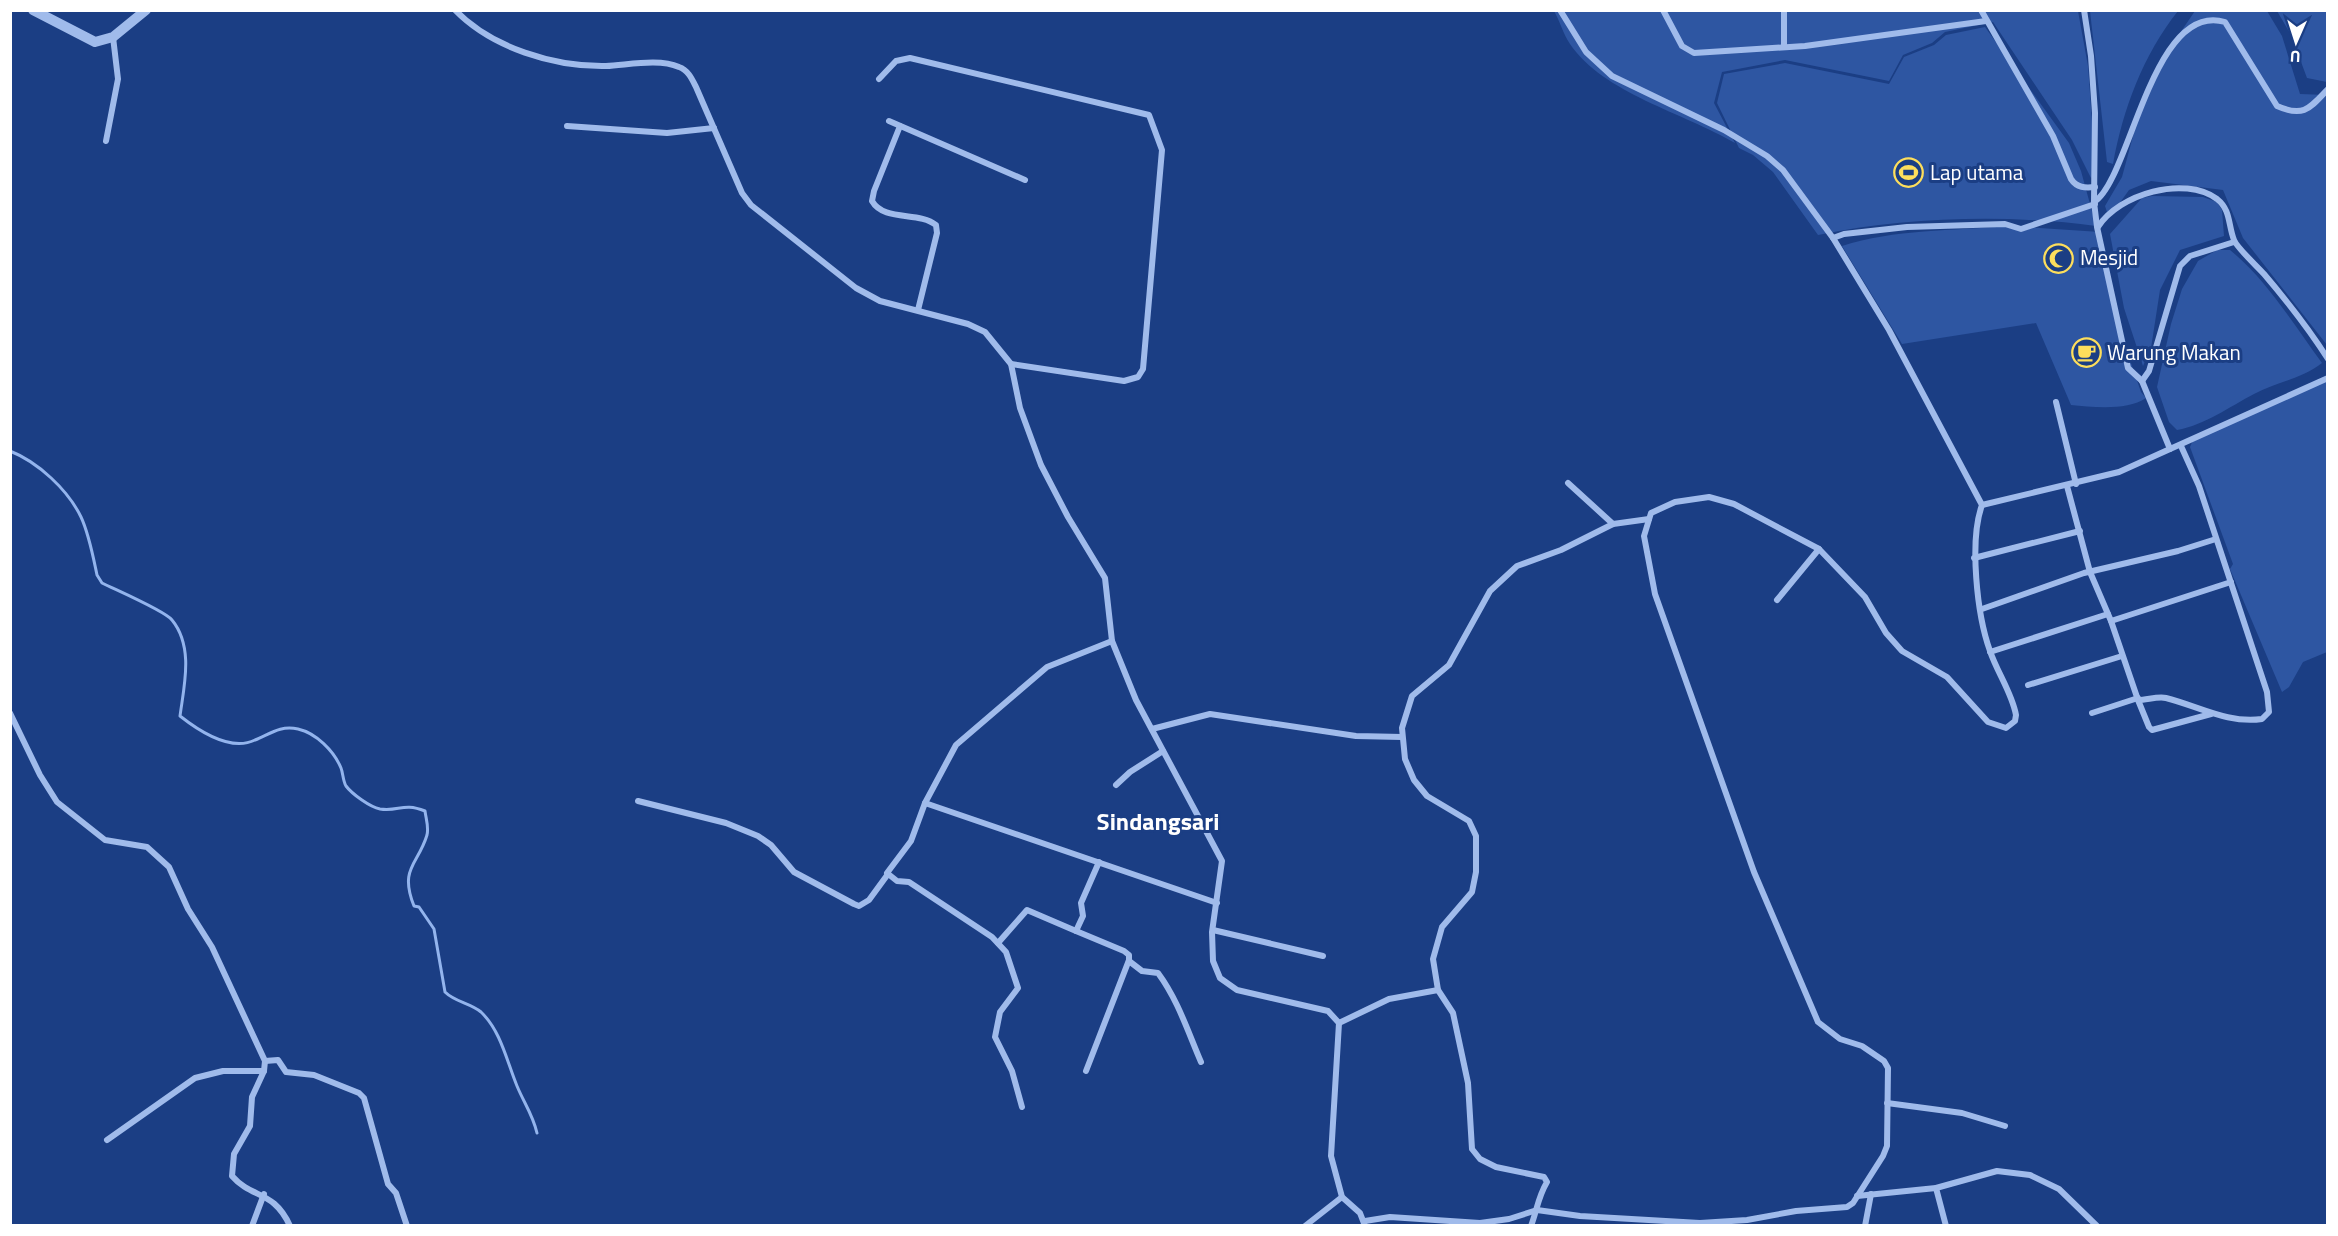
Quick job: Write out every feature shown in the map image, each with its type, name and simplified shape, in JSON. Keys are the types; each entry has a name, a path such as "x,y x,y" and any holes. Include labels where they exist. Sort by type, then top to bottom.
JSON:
{"street":[{"path":"40,12 89,42 100,42 113,37 146,10"},
{"path":"455,10 508,47 549,59 602,66 669,64 680,67 688,73 742,193 751,205 856,288 880,300 968,324 985,332 1011,364 1020,408 1041,465 1068,517 1105,578 1112,641 1136,700 1222,861 1213,930 1215,965 1220,978 1237,990 1328,1011 1339,1023 1331,1156 1342,1197 1360,1213 1365,1223 1390,1217 1480,1223 1509,1219 1537,1210 1675,1224 1747,1220 1796,1211 1848,1207 1883,1156 1887,1146 1888,1068 1884,1061 1862,1046 1833,1035 1818,1022 1754,872 1655,594 1644,536 1651,513 1664,505 1709,497 1734,504 1819,549 1865,597 1886,633 1902,651 1947,677 1988,722 2006,728 2015,721 2015,710 1990,652 1982,627 1982,609 1974,558 1977,521 1982,505 1900,349 1833,238 1783,170 1767,156 1724,130 1612,76 1586,52 1560,10"},
{"path":"1663,10 1682,46 1694,53 1898,34 1986,21"},
{"path":"1784,10 1784,46"},
{"path":"1981,10 2053,136 2074,184 2085,188 2095,187"},
{"path":"2084,10 2091,56 2095,113 2094,203 2097,227 2128,368 2142,381 2170,449"},
{"path":"2213,13 2229,28 2277,106 2292,113 2303,111 2311,107 2328,89"},
{"path":"1833,238 1844,234 1907,227 2004,224 2021,229 2094,203 2105,194 2118,163 2142,85 2151,65 2178,27"},
{"path":"106,141 118,79 113,37"},
{"path":"879,79 896,61 910,58 1149,115 1162,150 1143,369 1138,377 1124,381 1011,364"},
{"path":"889,122 1025,180"},
{"path":"567,126 667,133 714,128"},
{"path":"900,126 872,201 884,211 929,221 936,225 937,233 918,310"},
{"path":"2097,227 2118,205 2133,197 2154,191 2204,192 2218,200 2228,213 2234,243 2285,299 2328,359"},
{"path":"2142,381 2149,371 2180,266 2190,256 2234,243"},
{"path":"1982,505 2119,472 2328,378"},
{"path":"2056,402 2076,484"},
{"path":"2092,713 2138,699 2165,698 2213,714 2258,720 2266,717 2269,712 2267,692 2231,582 2199,486 2181,446"},
{"path":"1568,483 1613,524"},
{"path":"2067,486 2090,572 2111,621 2149,728 2152,730 2213,714"},
{"path":"1531,1226 1537,1210 1538,1198 1547,1182 1544,1177 1513,1173 1496,1167 1480,1159 1472,1149 1468,1083 1453,1013 1438,990 1433,959 1442,927 1472,892 1476,872 1476,836 1469,821 1427,796 1414,780 1405,759 1402,737 1408,702 1449,665 1490,591 1517,566 1561,550 1613,524 1649,519"},
{"path":"1974,558 2080,531"},
{"path":"1982,609 2090,572 2178,551 2216,539"},
{"path":"1777,600 1819,549"},
{"path":"2111,621 2231,582"},
{"path":"1990,652 2108,614"},
{"path":"638,801 726,823 758,836 771,845 794,872 859,906 869,900 910,841 925,803 956,745 1047,667 1112,641"},
{"path":"2028,685 2122,656"},
{"path":"10,713 44,783 57,802 105,840 147,847 169,867 188,909 212,948 265,1061 264,1071 252,1096 250,1126 234,1154 231,1170 238,1183 264,1194 277,1203 290,1226"},
{"path":"1152,729 1210,714 1356,736 1402,737"},
{"path":"1116,785 1130,772 1164,751"},
{"path":"925,803 1217,903"},
{"path":"1076,931 1083,916 1082,903 1100,862"},
{"path":"888,874 901,882 909,882 998,943 1006,952 1018,988 1000,1012 995,1037 1012,1071 1022,1107"},
{"path":"998,943 1027,910 1129,955 1129,961 1086,1071"},
{"path":"1213,930 1323,956"},
{"path":"1129,961 1142,970 1158,973 1178,1007 1201,1062"},
{"path":"1339,1023 1389,999 1438,990"},
{"path":"265,1061 278,1060 286,1072 314,1074 333,1080 350,1087 364,1098 388,1184 396,1194 407,1226"},
{"path":"107,1140 195,1078 223,1071 264,1071"},
{"path":"1887,1102 1962,1113 2004,1126"},
{"path":"1857,1196 1936,1188 1997,1171 2030,1175 2059,1189 2097,1226"},
{"path":"1936,1188 1946,1226"},
{"path":"252,1226 264,1194"},
{"path":"1865,1226 1871,1194"},
{"path":"1305,1226 1342,1197"}],"shaded area":[{"path":"1554,11 2078,11 2088,66 2096,176 2091,178 2072,140 1993,22 1945,32 1932,43 1903,55 1889,81 1785,60 1722,72 1714,103 1735,143 1646,101 1603,76 1584,61 1570,44"},
{"path":"2090,11 2178,11 2154,46 2136,83 2122,123 2113,164 2107,162"},
{"path":"2195,11 2267,11 2282,36 2300,94 2327,95 2327,345 2243,238 2223,190 2151,181 2129,190 2109,218 2105,206 2122,177 2136,125 2156,68"},
{"path":"2277,11 2327,11 2327,82 2307,78 2291,35"},
{"path":"1985,27 2069,143 2081,171 2096,226 2028,220 1957,219 1886,224 1818,235 1773,172 1753,155 1739,148 1717,103 1724,74 1785,63 1889,84 1904,57 1934,45 1946,35"},
{"path":"2152,196 2203,197 2217,202 2222,210 2224,236 2180,250 2160,290 2151,348 2143,366 2124,308 2110,234 2142,198"},
{"path":"2008,226 2100,232 2112,308 2141,392 2146,398 2120,406 2071,405 2036,323 1902,344 1842,246 1882,236"},
{"path":"2217,250 2230,250 2256,275 2322,363 2306,373 2254,394 2207,420 2177,430 2169,422 2157,387 2171,324 2182,289 2198,261"},
{"path":"2327,380 2327,652 2303,662 2289,687 2282,692 2230,569 2233,564 2190,447 2193,440"}],"waterway":[{"path":"10,451 31,462 51,478 75,507 86,531 97,575 102,583 150,606 172,620 179,631 185,654 185,680 180,716 196,728 225,742 245,743 286,728 305,731 329,749 341,768 346,786 361,800 380,809 411,807 425,811 427,835 412,867 408,883 414,906 419,907 434,929 445,992 481,1012 494,1028 537,1133"}],"place":[{"name":"Lap utama","path":"1909,173"},
{"name":"Mesjid","path":"2059,258"},
{"name":"Warung Makan","path":"2086,353"}],"district":[{"name":"Sindangsari","path":"1158,822"}]}
